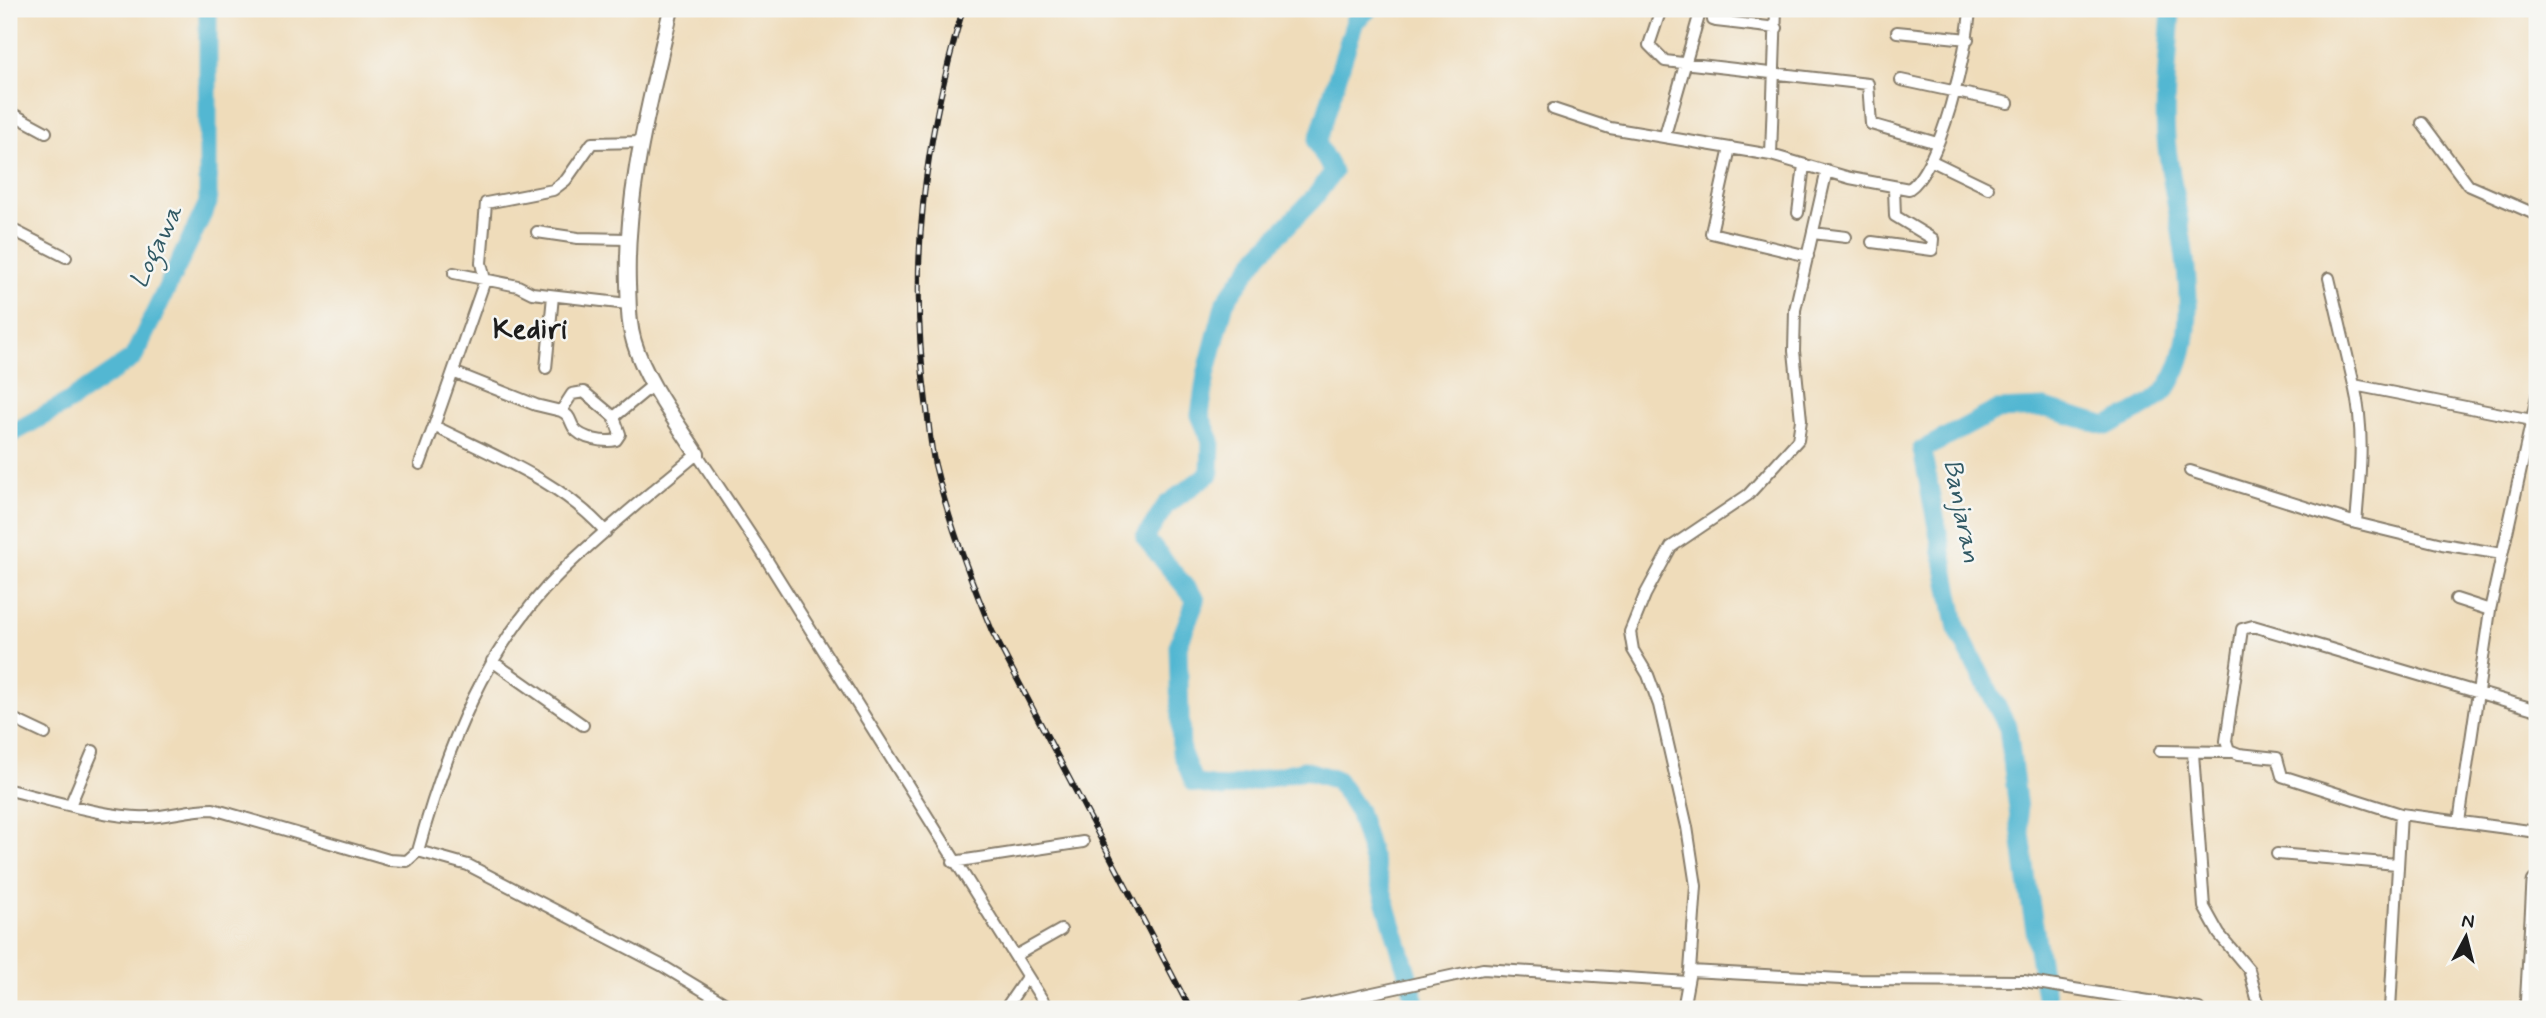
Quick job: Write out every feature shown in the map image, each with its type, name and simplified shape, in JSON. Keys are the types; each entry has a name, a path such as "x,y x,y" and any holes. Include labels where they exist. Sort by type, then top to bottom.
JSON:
{"highway":[{"path":"2530,1009 2534,979 2537,883"}],"street":[{"path":"671,9 643,142 627,239 628,304 634,341 654,384 697,454 789,595 953,862 1048,1009"},
{"path":"1661,9 1649,45 1665,61 1868,84 1871,124 1937,142"},
{"path":"1665,135 1683,64 1701,9"},
{"path":"1712,9 1716,21 1777,28"},
{"path":"1771,155 1776,9"},
{"path":"1553,108 1610,128 1665,135 1771,155 1894,188 1909,189 1917,183 1937,142 1968,39 1970,9"},
{"path":"1897,32 1968,39"},
{"path":"1901,80 2008,103"},
{"path":"9,113 46,132"},
{"path":"2423,123 2460,178 2537,215"},
{"path":"420,464 485,280 481,264 486,203 553,190 566,180 592,143 643,142"},
{"path":"1730,148 1711,233 1808,256"},
{"path":"1930,160 1988,188"},
{"path":"1798,213 1804,165"},
{"path":"1683,1009 1689,977 1696,894 1687,827 1659,705 1648,675 1633,650 1630,632 1645,595 1671,547 1748,495 1798,440 1801,421 1794,351 1794,310 1827,170"},
{"path":"1872,242 1932,250 1933,239 1895,216 1894,188"},
{"path":"9,228 66,257"},
{"path":"537,232 578,238 627,239"},
{"path":"1812,233 1846,237"},
{"path":"454,273 553,296 628,304"},
{"path":"2329,278 2361,416 2362,445 2356,523"},
{"path":"546,368 553,296"},
{"path":"453,372 536,405 561,411 570,416 576,430 589,438 610,442 616,440 620,434 614,417 599,401 578,391 572,394 561,411"},
{"path":"614,417 654,384"},
{"path":"2354,385 2532,419"},
{"path":"2459,822 2490,610 2537,396"},
{"path":"434,426 534,475 589,512 607,532"},
{"path":"9,790 121,815 147,817 189,809 213,809 397,862 407,861 418,851 453,746 492,661 547,587 697,454"},
{"path":"2190,471 2356,523 2442,544 2502,554"},
{"path":"2456,599 2490,610"},
{"path":"2232,752 2226,741 2240,633 2246,626 2537,710"},
{"path":"492,661 583,725"},
{"path":"9,717 45,734"},
{"path":"71,803 93,751"},
{"path":"2160,751 2232,752 2277,758 2282,776 2401,814 2537,832"},
{"path":"2193,753 2204,907 2219,934 2249,970 2260,1009"},
{"path":"2390,1009 2401,814"},
{"path":"953,862 1083,842"},
{"path":"418,851 468,864 661,965 734,1009"},
{"path":"2277,854 2397,864"},
{"path":"1015,956 1061,930"},
{"path":"1299,1009 1399,986 1493,969 1689,977 2024,981 2073,987 2164,1006 2199,1009"},
{"path":"1005,1009 1027,977"}],"waterway":[{"name":"Logawa","path":"9,435 68,402 133,358 208,203 208,9"},
{"path":"1369,9 1355,21 1317,143 1333,172 1314,198 1260,254 1225,302 1206,375 1200,415 1211,441 1210,473 1166,505 1145,538 1196,600 1178,646 1181,751 1194,783 1223,788 1304,770 1337,780 1358,811 1418,1009"},
{"name":"Banjaran","path":"2048,1009 2027,882 2008,728 1957,629 1922,450 1997,410 2045,408 2107,426 2149,404 2169,385 2181,360 2187,332 2188,301 2182,236 2166,132 2171,9"}],"railway":[{"path":"963,9 938,107 923,203 919,301 921,351 935,465 960,549 992,631 1190,1009"}],"district":[{"name":"Kediri","path":"530,330"}]}
